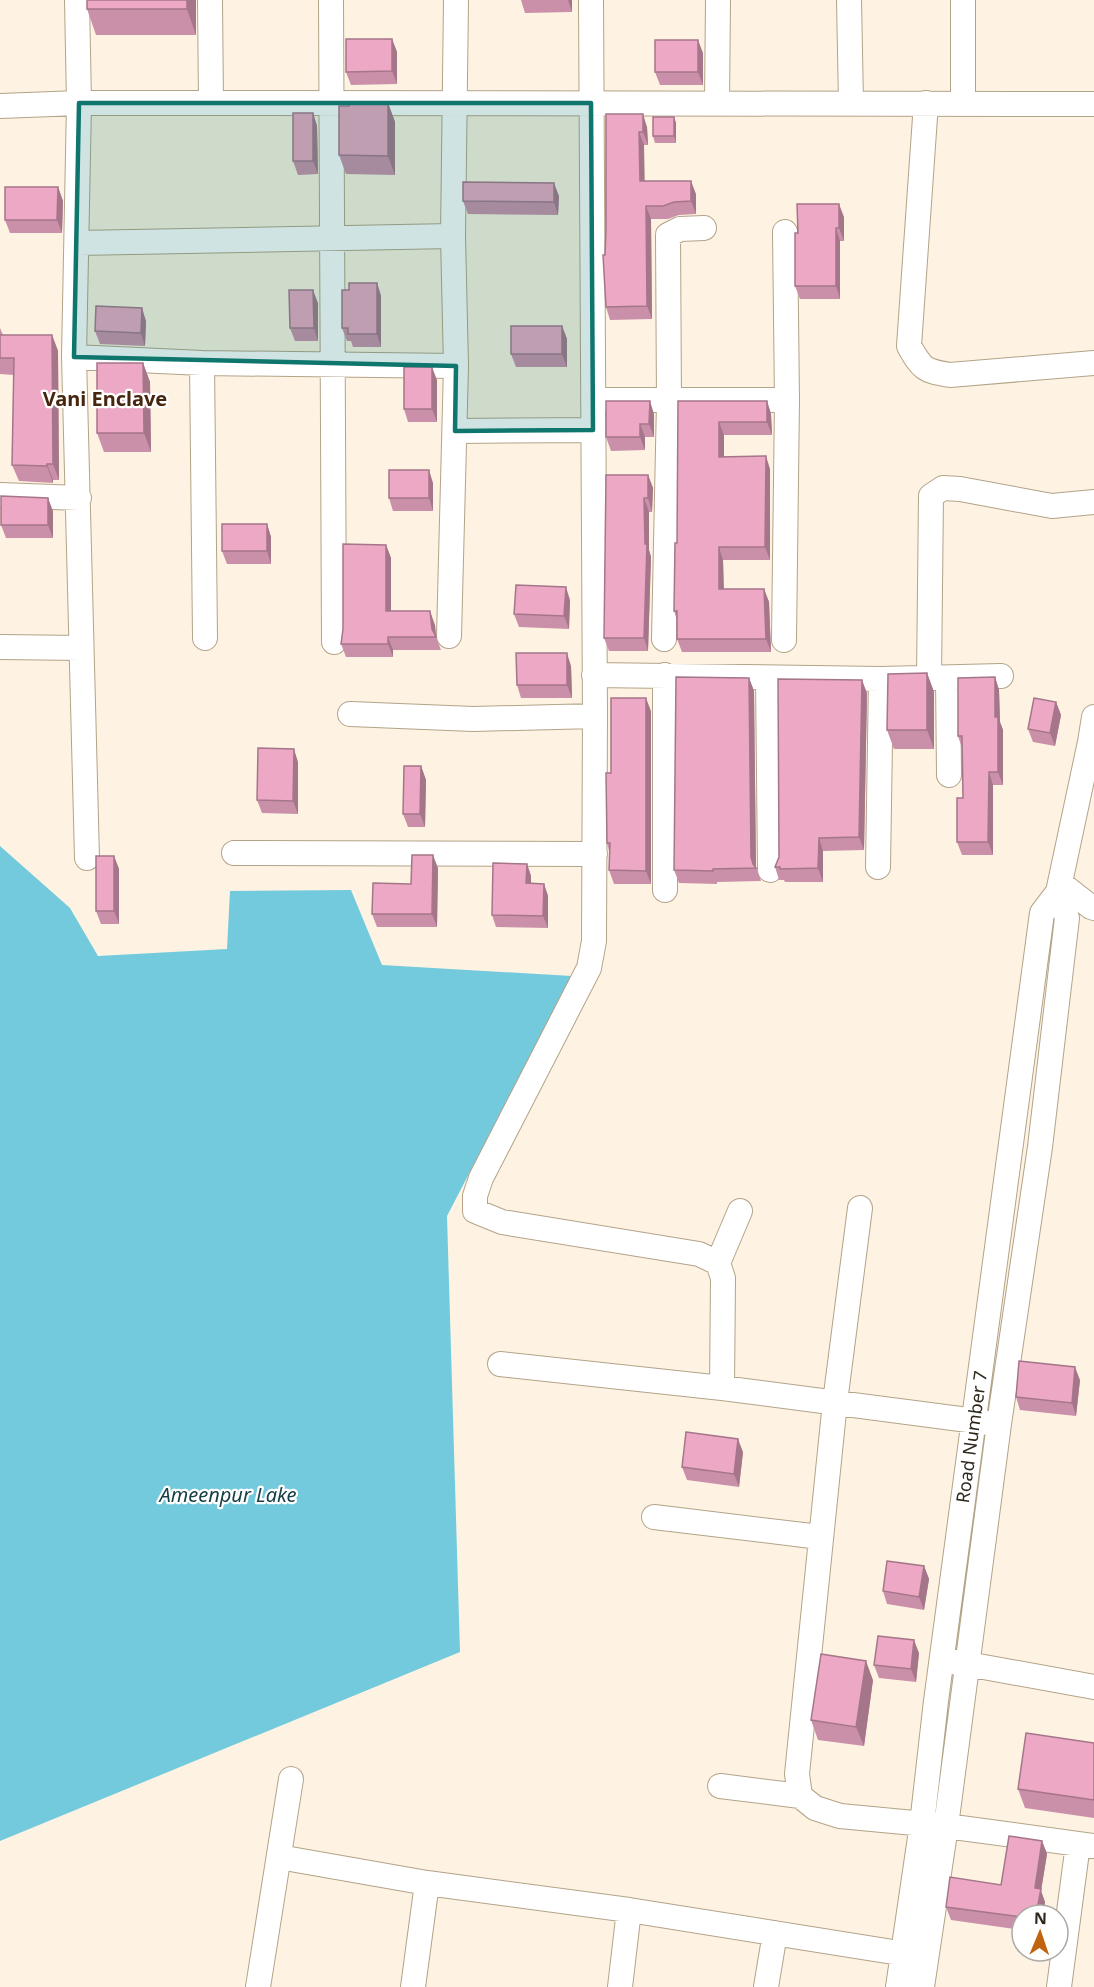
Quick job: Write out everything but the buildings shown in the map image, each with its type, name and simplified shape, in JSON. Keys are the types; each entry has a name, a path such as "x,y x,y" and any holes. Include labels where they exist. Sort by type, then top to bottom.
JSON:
{"street":[{"path":"77,0 79,103 74,357 87,858"},
{"path":"210,0 211,103"},
{"path":"331,0 334,642"},
{"path":"449,636 456,366 453,236 456,0"},
{"path":"591,0 594,941 589,968 481,1178 475,1196 475,1211 502,1222 699,1254 718,1263"},
{"path":"717,103 718,0"},
{"path":"849,0 851,103"},
{"path":"963,0 963,104"},
{"path":"0,106 79,103 1094,104"},
{"path":"926,103 909,346 919,364 931,372 950,375 1094,363"},
{"path":"664,639 669,400 668,235 680,229 704,228"},
{"path":"784,232 787,400 784,640"},
{"path":"77,243 453,236"},
{"path":"74,357 202,363 456,366"},
{"path":"202,363 205,638"},
{"path":"593,400 787,400"},
{"path":"455,431 593,430"},
{"path":"950,775 938,678 932,496 943,488 1052,506 1094,502"},
{"path":"0,495 79,498"},
{"path":"0,647 81,648"},
{"path":"594,675 881,679 1001,676"},
{"path":"665,675 665,890"},
{"path":"768,678 770,870"},
{"path":"878,867 881,679"},
{"path":"350,714 473,719 595,716"},
{"name":"Road Number 7","path":"922,1987 915,1955 922,1824 1042,913 1059,888 1094,717"},
{"path":"234,853 595,854"},
{"path":"1059,888 1094,908"},
{"name":"Road Number 7","path":"898,1987 915,1955 946,1826 999,1424 1041,1136 1067,918 1059,888"},
{"path":"800,1796 797,1774 820,1538 860,1208"},
{"path":"722,1388 723,1278 718,1263 740,1211"},
{"path":"995,1268 1022,1271"},
{"path":"500,1364 722,1388 999,1424"},
{"path":"654,1517 820,1538"},
{"path":"943,1659 1094,1687"},
{"path":"258,1987 291,1779"},
{"path":"720,1786 800,1796 815,1809 840,1816 946,1826 1086,1845 1059,1987"},
{"path":"279,1857 427,1883 629,1910 915,1955"},
{"path":"412,1987 427,1883"},
{"path":"620,1987 629,1910"},
{"path":"766,1987 775,1933"}],"highlighted area":[{"path":"79,103 591,103 593,430 455,431 456,366 74,357"}],"water":[{"name":"Ameenpur Lake","path":"0,846 70,908 98,956 227,949 230,891 351,890 382,965 572,976 447,1216 460,1652 0,1841"}],"district":[{"name":"Vani Enclave","path":"105,399"}]}
